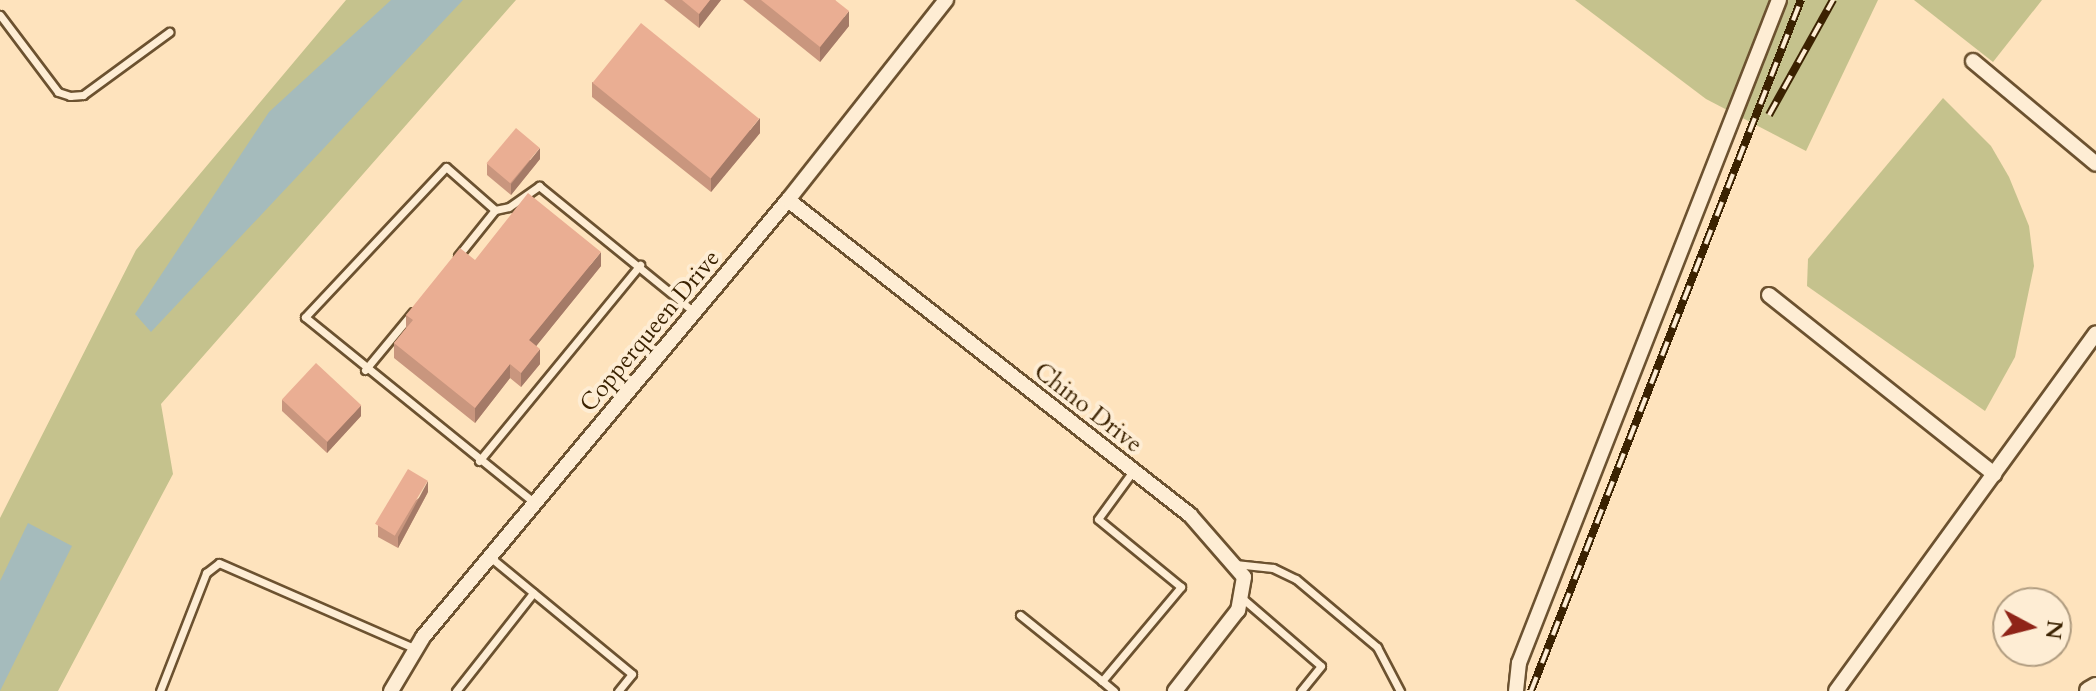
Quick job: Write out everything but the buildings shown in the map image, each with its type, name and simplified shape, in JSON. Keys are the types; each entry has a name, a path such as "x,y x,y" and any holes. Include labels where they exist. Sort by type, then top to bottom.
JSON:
{"main road":[{"path":"2089,691 2096,687"}],"street":[{"name":"Copperqueen Drive","path":"391,691 416,649 788,200 946,0"},
{"path":"1516,691 1519,663 1779,0"},
{"path":"1973,61 2096,164"},
{"name":"Chino Drive","path":"788,200 1190,515 1244,577 1241,596"},
{"path":"1769,295 1994,474"},
{"path":"1836,691 2096,333"},
{"path":"1175,691 1238,610 1241,596"}],"lane":[{"path":"0,15 58,92 70,96 83,95 169,32"},
{"path":"495,210 446,167 305,317 365,370 535,503"},
{"path":"455,259 495,210 509,207 539,186 640,265 694,312"},
{"path":"479,461 640,265"},
{"path":"365,370 415,308"},
{"path":"1102,681 1181,587 1098,519 1133,471"},
{"path":"490,557 632,674 618,691"},
{"path":"160,691 206,573 219,563 416,649"},
{"path":"1233,564 1273,568 1296,579 1377,647 1400,691"},
{"path":"456,691 533,593"},
{"path":"1241,596 1321,666 1301,691"},
{"path":"1020,615 1114,691"}],"shaded area":[{"path":"346,0 516,0 161,404 173,474 58,691 0,691 0,518 136,250"},
{"path":"391,0 463,0 151,332 135,314 269,112"},
{"path":"1575,0 1878,0 1806,151 1706,99"},
{"path":"1914,0 2042,0 1993,62"},
{"path":"1943,98 1991,146 2009,177 2029,226 2034,266 2015,357 1985,411 1807,286 1808,259"},
{"path":"28,523 72,546 0,691 0,581"}],"railway":[{"path":"1531,691 1801,0"},
{"path":"1769,115 1833,0"}]}
